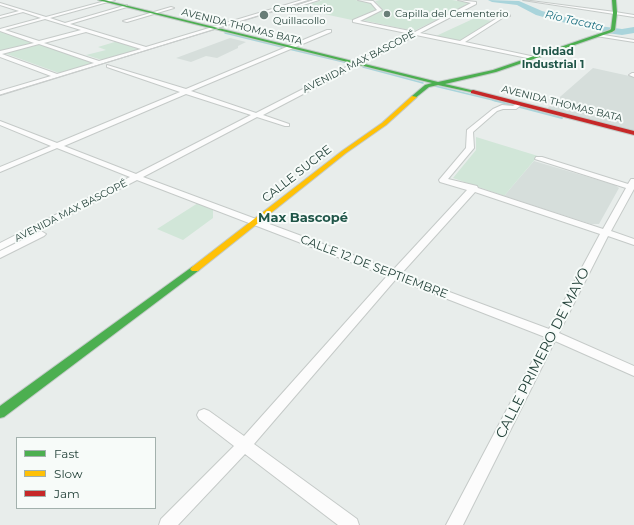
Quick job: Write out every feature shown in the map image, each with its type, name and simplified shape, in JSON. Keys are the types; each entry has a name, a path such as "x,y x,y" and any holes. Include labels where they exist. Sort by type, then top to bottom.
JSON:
{"main road":[{"name":"AVENIDA THOMAS BATA","path":"89,0 105,1 123,7 286,48 433,83 634,134"},
{"name":"CALLE SUCRE","path":"0,413 175,285 344,152 384,124 427,86 433,83 478,76 537,58 612,30 615,13 614,0"}],"street":[{"path":"0,100 109,66 306,0"},
{"path":"284,12 317,0"},
{"path":"360,0 372,2 380,10 355,21 537,58"},
{"name":"AVENIDA MAX BASCOPÉ","path":"0,247 140,178 360,65 475,2 460,0"},
{"path":"525,0 634,16"},
{"path":"0,30 105,1"},
{"path":"0,4 147,49"},
{"path":"65,24 123,7"},
{"path":"125,21 172,8"},
{"path":"0,17 24,11"},
{"path":"461,42 503,16 509,15"},
{"path":"0,93 147,49 215,30 239,25"},
{"path":"0,30 100,63"},
{"path":"0,54 88,30"},
{"path":"0,170 329,31"},
{"path":"598,35 634,41"},
{"path":"0,54 57,76"},
{"path":"109,66 287,125"},
{"path":"518,105 514,108 502,107 495,110 469,131 470,148 444,180 474,188 634,242"},
{"name":"CALLE 12 DE SEPTIEMBRE","path":"0,123 140,178 553,335 634,371"},
{"path":"539,159 632,184"},
{"name":"AVENIDA MAX BASCOPÉ","path":"0,256 140,178"},
{"name":"CALLE PRIMERO DE MAYO","path":"454,525 605,233 632,184"},
{"path":"167,525 245,445 394,275 474,188"},
{"path":"204,415 351,525"}],"shaded area":[{"path":"230,38 246,42 238,46 238,48 217,58 206,56 191,62 176,58"},
{"path":"593,68 634,77 634,132 545,110"},
{"path":"534,161 615,185 619,188 599,224 591,224 504,196"}],"green space":[{"path":"323,0 355,0 370,2 377,10 352,20 296,8"},
{"path":"452,0 470,3 414,31 362,20 383,10 375,1"},
{"path":"475,18 492,21 460,41 436,36"},
{"path":"0,31 35,43 0,51"},
{"path":"118,41 143,49 102,60 86,55 106,50 98,47"},
{"path":"38,44 93,63 59,73 4,53"},
{"path":"476,137 538,156 504,196 453,178 476,150"},
{"path":"198,203 213,210 213,218 183,240 157,229"}],"waterway":[{"name":"Río Tacata","path":"492,0 519,3 539,13 599,29 622,32 634,30"},
{"path":"225,33 282,47"},
{"path":"289,49 348,63"},
{"path":"363,67 423,83"},
{"path":"435,86 495,100"},
{"path":"495,100 512,105"},
{"path":"520,107 562,118"}],"tram line":[{"path":"0,95 312,0"}],"traffic: fast":[{"path":"100,0 473,92"},
{"path":"414,97 427,86 494,71 611,31 613,30 615,13 614,0"},
{"path":"0,413 195,269"}],"traffic: slow":[{"path":"195,269 344,152 384,124 414,97"}],"traffic: jam":[{"path":"473,92 634,133"}],"place":[{"name":"Capilla del Cementerio","path":"387,14"},
{"name":"Cementerio Quillacollo","path":"264,15"}],"district":[{"name":"Unidad Industrial 1","path":"553,58"},
{"name":"Max Bascopé","path":"303,218"}]}
